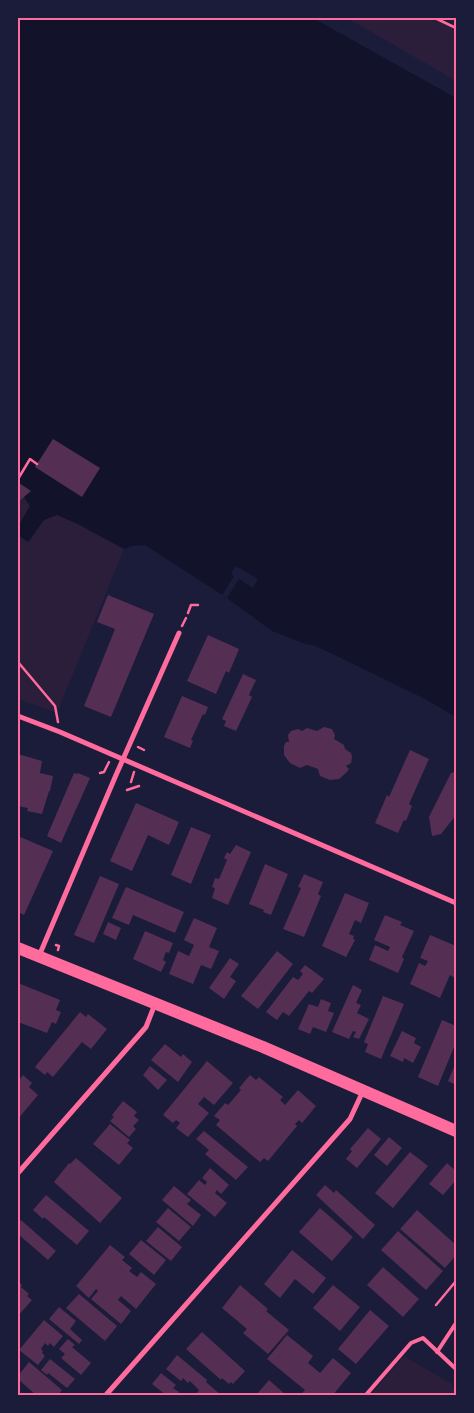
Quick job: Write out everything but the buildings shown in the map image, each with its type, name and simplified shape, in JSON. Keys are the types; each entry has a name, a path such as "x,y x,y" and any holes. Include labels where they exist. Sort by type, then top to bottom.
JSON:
{"main road":[{"path":"18,948 263,1047 456,1131"}],"street":[{"path":"39,956 179,633"},
{"path":"18,716 60,732 456,903"},
{"path":"18,1174 146,1027 156,1004"},
{"path":"105,1396 350,1119 364,1090"}],"lane":[{"path":"438,1352 456,1323"},
{"path":"365,1396 412,1343 423,1338 456,1369"}],"path":[{"path":"435,18 456,28"},
{"path":"18,479 30,459 37,464"},
{"path":"188,613 191,605 198,605"},
{"path":"18,662 55,706 60,732"},
{"path":"138,747 144,750"},
{"path":"127,790 139,786"},
{"path":"56,944 59,946 58,950"},
{"path":"436,1305 456,1281"}],"shaded area":[{"path":"18,18 313,18 456,98 456,717 425,699 316,646 272,631 227,598 145,545 124,549 57,515 44,520 28,542 18,535 18,527 30,506 18,488"},
{"path":"347,18 441,18 456,29 456,81"},
{"path":"18,488 30,506 18,527"},
{"path":"57,515 124,549 57,713 18,699 18,535 29,542 44,519"},
{"path":"404,1356 452,1384 456,1395 370,1395"}],"pier":[{"path":"236,566 258,579 253,588 239,579 227,598 222,595 234,576 231,573"}]}
